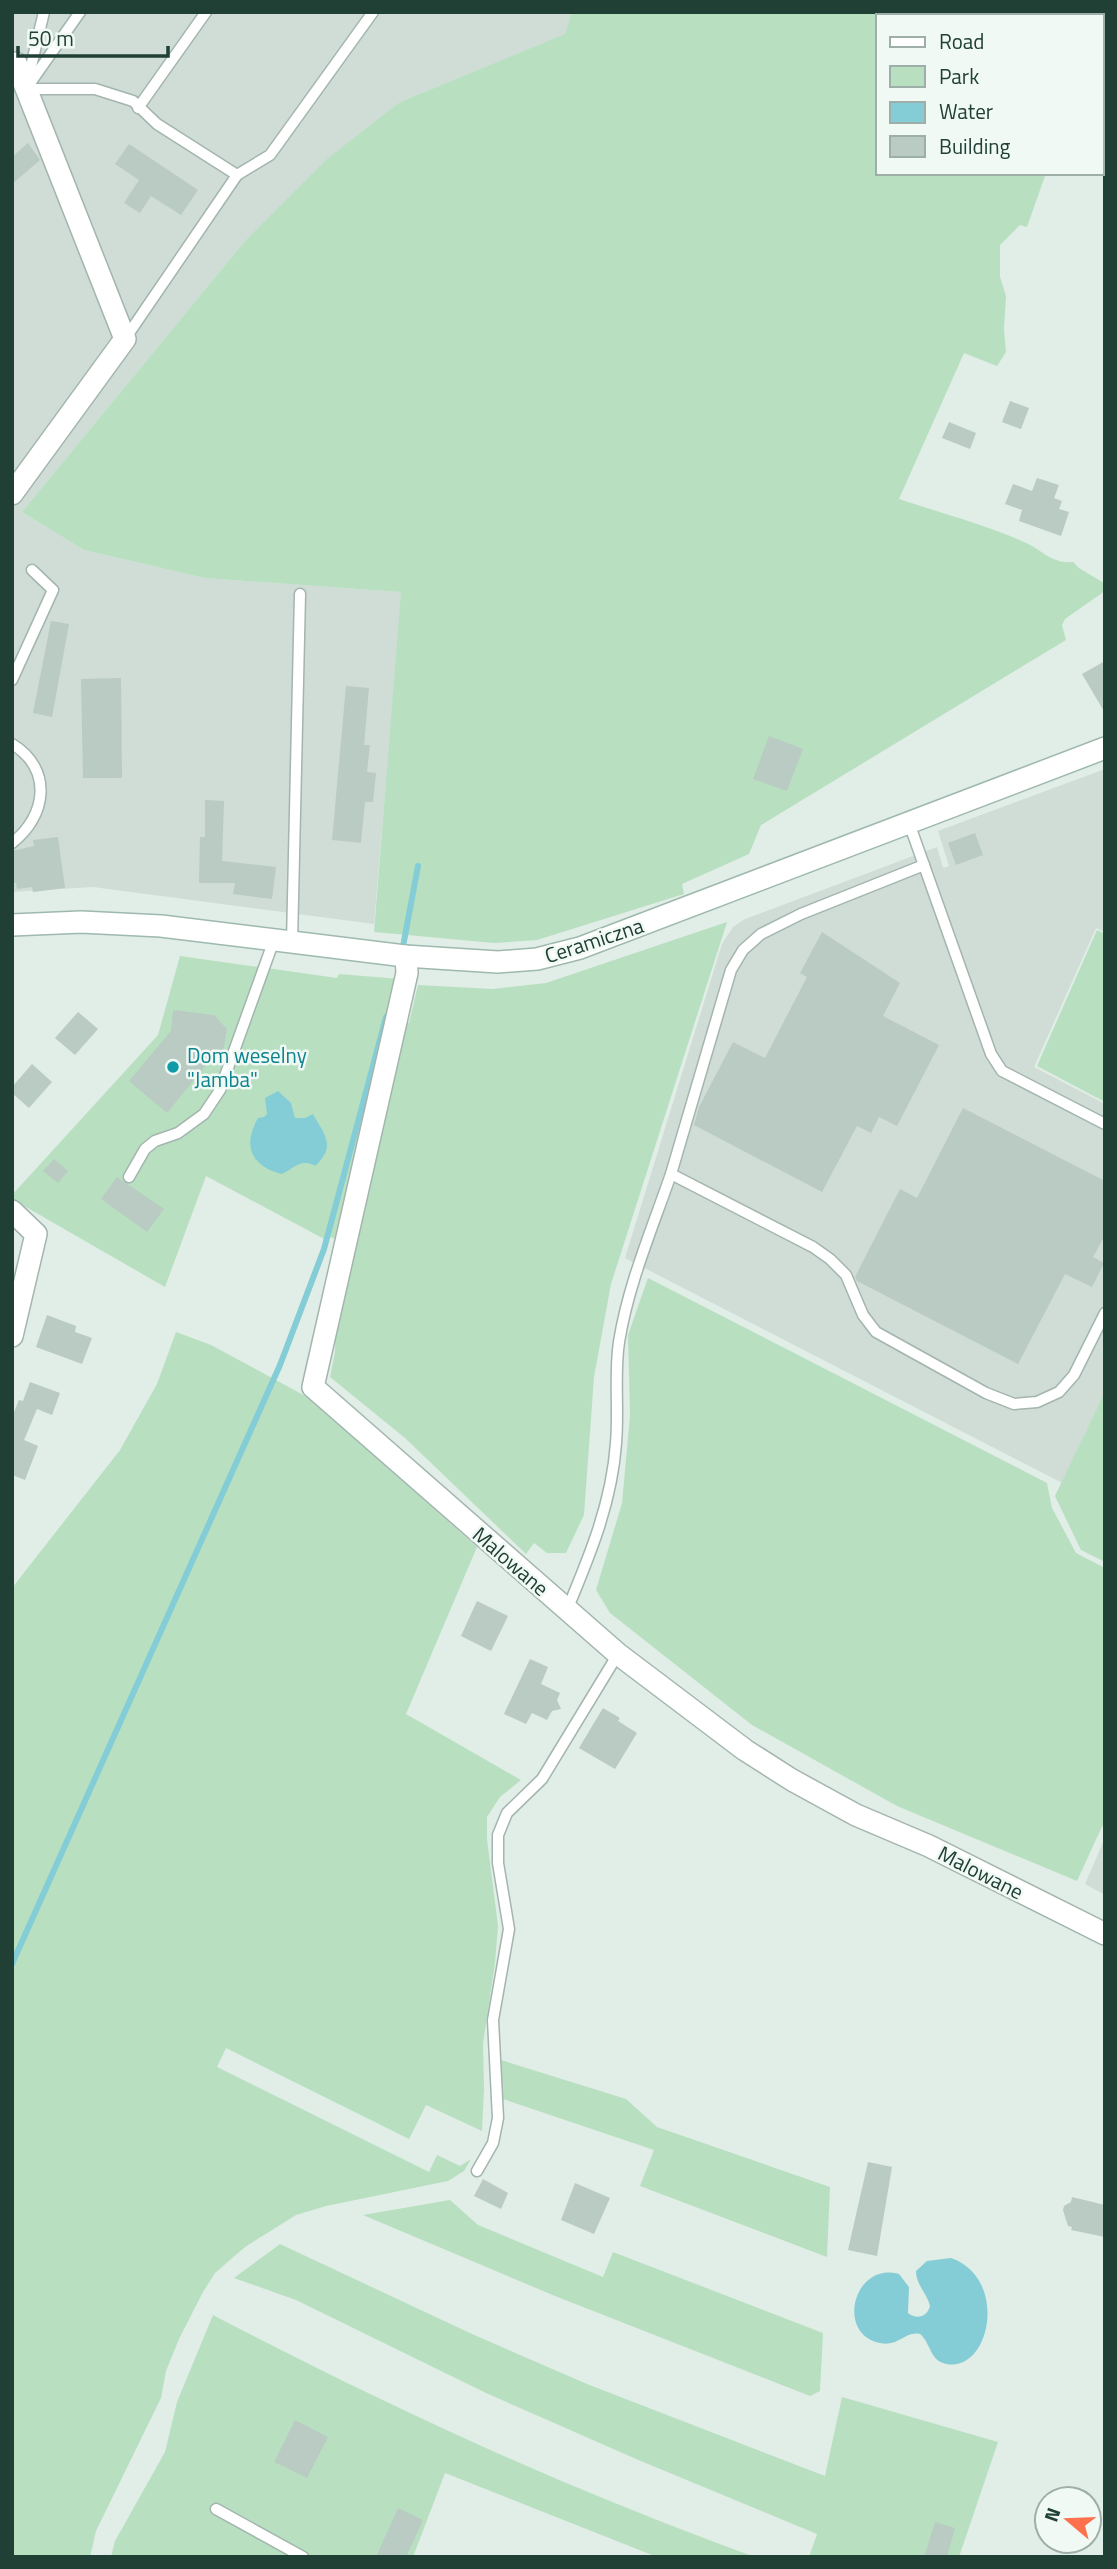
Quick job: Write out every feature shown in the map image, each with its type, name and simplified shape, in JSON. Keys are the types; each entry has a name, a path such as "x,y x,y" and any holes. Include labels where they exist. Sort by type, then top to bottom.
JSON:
{"street":[{"path":"12,494 124,339 14,62"},
{"name":"Ceramiczna","path":"12,925 81,922 161,926 401,955 498,962 537,959 580,948 1105,748"},
{"name":"Malowane","path":"401,955 407,973 313,1387 618,1654 745,1750 856,1815 929,1846 1105,1934"},
{"path":"12,1210 36,1234 12,1336"}],"lane":[{"path":"26,89 44,12"},
{"path":"26,89 80,12"},
{"path":"138,108 206,12"},
{"path":"124,339 237,175 270,155 373,12"},
{"path":"26,89 95,89 133,101 138,108 192,148 237,175"},
{"path":"12,680 53,590 32,570"},
{"path":"130,1177 145,1149 155,1141 178,1133 204,1114 220,1090 283,941 300,594"},
{"path":"12,744 22,750 33,764 40,781 41,800 36,818 25,833 12,843"},
{"path":"909,823 991,1054 1002,1071 1105,1124"},
{"path":"567,1610 609,1498 616,1443 619,1346 625,1312 671,1174 731,970 743,950 761,934 800,914 924,865"},
{"path":"671,1174 813,1247 846,1275 863,1315 876,1332 986,1393 1014,1404 1037,1402 1059,1392 1074,1375 1105,1313"},
{"path":"477,2171 494,2143 498,2118 493,2020 509,1929 498,1863 498,1835 508,1813 542,1779 618,1654"},
{"path":"216,2509 303,2557"}],"shaded area":[{"path":"12,12 572,12 566,34 400,102 245,241 22,512 84,550 205,578 402,592 374,924 93,887 12,892"},
{"path":"965,12 1105,12 1105,64 1103,14"},
{"path":"1105,769 1105,932 1096,928 1034,1067 1105,1104 1105,1396 1072,1488 625,1258 722,944 733,927 745,919 937,847 943,868 949,866 938,831"},
{"path":"1105,1838 1105,1895 1085,1884"}],"green space":[{"path":"572,12 908,14 876,14 876,175 1045,175 1027,227 1020,225 1000,245 1000,277 1006,296 1006,352 997,366 964,353 899,499 1009,536 1059,561 1073,562 1104,583 1105,591 1065,619 1062,625 1066,640 761,825 749,854 682,884 684,894 537,940 494,943 374,932 401,592 205,578 84,550 22,512 245,241 327,159 400,102 565,34"},
{"path":"727,922 611,1284 594,1377 584,1515 566,1553 547,1553 534,1543 526,1554 405,1438 330,1377 335,1352 336,1314 403,1022 409,1023 418,985 493,989 546,983"},
{"path":"1097,930 1105,934 1105,1102 1037,1066"},
{"path":"180,956 337,978 339,974 400,979 340,1241 328,1236 326,1240 206,1176 165,1287 12,1199 12,1195 158,1035"},
{"path":"648,1278 1047,1483 1052,1508 1076,1553 1105,1568 1105,1820 1077,1881 897,1806 752,1725 610,1613 596,1590 622,1503 630,1416 628,1335"},
{"path":"176,1332 211,1345 309,1398 477,1547 406,1714 521,1780 500,1797 487,1817 487,1839 498,1926 483,2044 482,2131 426,2105 409,2139 226,2048 217,2067 429,2172 437,2155 460,2166 471,2159 464,2171 448,2181 326,2206 296,2215 245,2247 215,2273 179,2339 166,2371 161,2398 96,2531 90,2557 12,2557 12,1588 120,1450 157,1384"},
{"path":"1105,1392 1105,1562 1081,1550 1055,1496"},
{"path":"501,2060 626,2099 657,2127 830,2187 827,2257 640,2186 654,2150 503,2099"},
{"path":"450,2200 478,2225 603,2277 613,2252 823,2333 820,2391 810,2396 555,2296 363,2215"},
{"path":"280,2244 472,2334 587,2384 825,2476 842,2397 998,2442 959,2557 809,2557 817,2534 486,2393 296,2300 234,2278"},
{"path":"213,2315 480,2445 617,2504 755,2557 657,2557 445,2473 413,2557 111,2557 115,2541 165,2452 177,2402"}],"water":[{"path":"278,1091 291,1103 295,1118 305,1118 313,1114 324,1134 326,1152 315,1166 302,1163 282,1174 263,1166 252,1154 250,1146 253,1128 258,1118 267,1114 265,1098"},
{"path":"951,2258 970,2269 982,2285 987,2304 987,2324 982,2342 972,2356 959,2364 943,2363 935,2358 920,2334 887,2344 866,2337 858,2327 854,2314 861,2288 871,2278 883,2273 899,2274 909,2287 908,2313 921,2316 927,2313 930,2306 916,2271 927,2261"}],"building":[{"path":"28,143 40,160 12,184 12,157"},
{"path":"129,144 198,190 181,215 151,196 140,213 124,203 139,180 115,164"},
{"path":"1010,401 1029,408 1021,429 1002,422"},
{"path":"949,422 976,433 970,449 942,438"},
{"path":"1037,478 1059,485 1054,498 1062,501 1059,509 1069,512 1061,536 1019,521 1022,510 1005,504 1013,484 1032,491"},
{"path":"51,621 69,624 52,717 33,713"},
{"path":"1105,661 1105,713 1082,674"},
{"path":"121,678 122,778 83,778 81,679"},
{"path":"346,686 369,688 364,745 370,745 367,772 376,773 373,802 365,802 361,843 332,840"},
{"path":"769,736 803,749 787,791 753,779"},
{"path":"205,800 224,801 222,861 276,867 272,899 233,894 235,883 199,883 200,837 205,837"},
{"path":"975,833 983,855 956,865 948,843"},
{"path":"58,837 65,888 33,892 32,887 17,889 16,883 12,883 12,851 34,846 33,840"},
{"path":"822,932 900,983 883,1016 939,1045 897,1126 879,1117 871,1133 857,1126 822,1192 694,1125 699,1107 733,1042 765,1058 807,977 800,973"},
{"name":"Dom weselny \"Jamba\"","path":"173,1010 214,1015 227,1029 223,1053 216,1053 167,1113 129,1081 171,1031"},
{"path":"78,1012 98,1029 75,1055 55,1038"},
{"path":"32,1064 52,1082 29,1108 12,1093 12,1087"},
{"path":"963,1108 1105,1181 1105,1235 1093,1257 1104,1263 1092,1287 1065,1274 1018,1364 857,1281 855,1277 900,1189 917,1198"},
{"path":"54,1159 68,1171 58,1183 43,1171"},
{"path":"117,1177 164,1209 147,1232 101,1199"},
{"path":"47,1315 76,1326 75,1332 92,1338 82,1364 36,1347"},
{"path":"30,1382 60,1393 52,1415 37,1409 24,1440 38,1446 25,1480 12,1475 12,1417 19,1400 23,1401"},
{"path":"477,1601 508,1616 491,1651 461,1636"},
{"path":"530,1659 548,1667 541,1684 560,1693 557,1700 561,1709 552,1711 547,1720 532,1713 526,1724 504,1714"},
{"path":"603,1708 637,1733 615,1769 579,1748"},
{"path":"868,2162 892,2167 877,2256 848,2250"},
{"path":"483,2179 508,2193 501,2209 474,2196"},
{"path":"575,2183 610,2198 594,2234 561,2220"},
{"path":"1072,2197 1105,2205 1105,2237 1071,2230 1063,2210"},
{"path":"295,2420 328,2437 307,2478 274,2462"},
{"path":"398,2508 423,2520 406,2557 376,2557"},
{"path":"935,2522 955,2528 947,2557 924,2557"}],"waterway":[{"path":"402,952 418,866"},
{"path":"12,1964 280,1365 324,1249 386,1017"}],"place":[{"name":"Dom weselny \"Jamba\"","path":"173,1067"}]}
